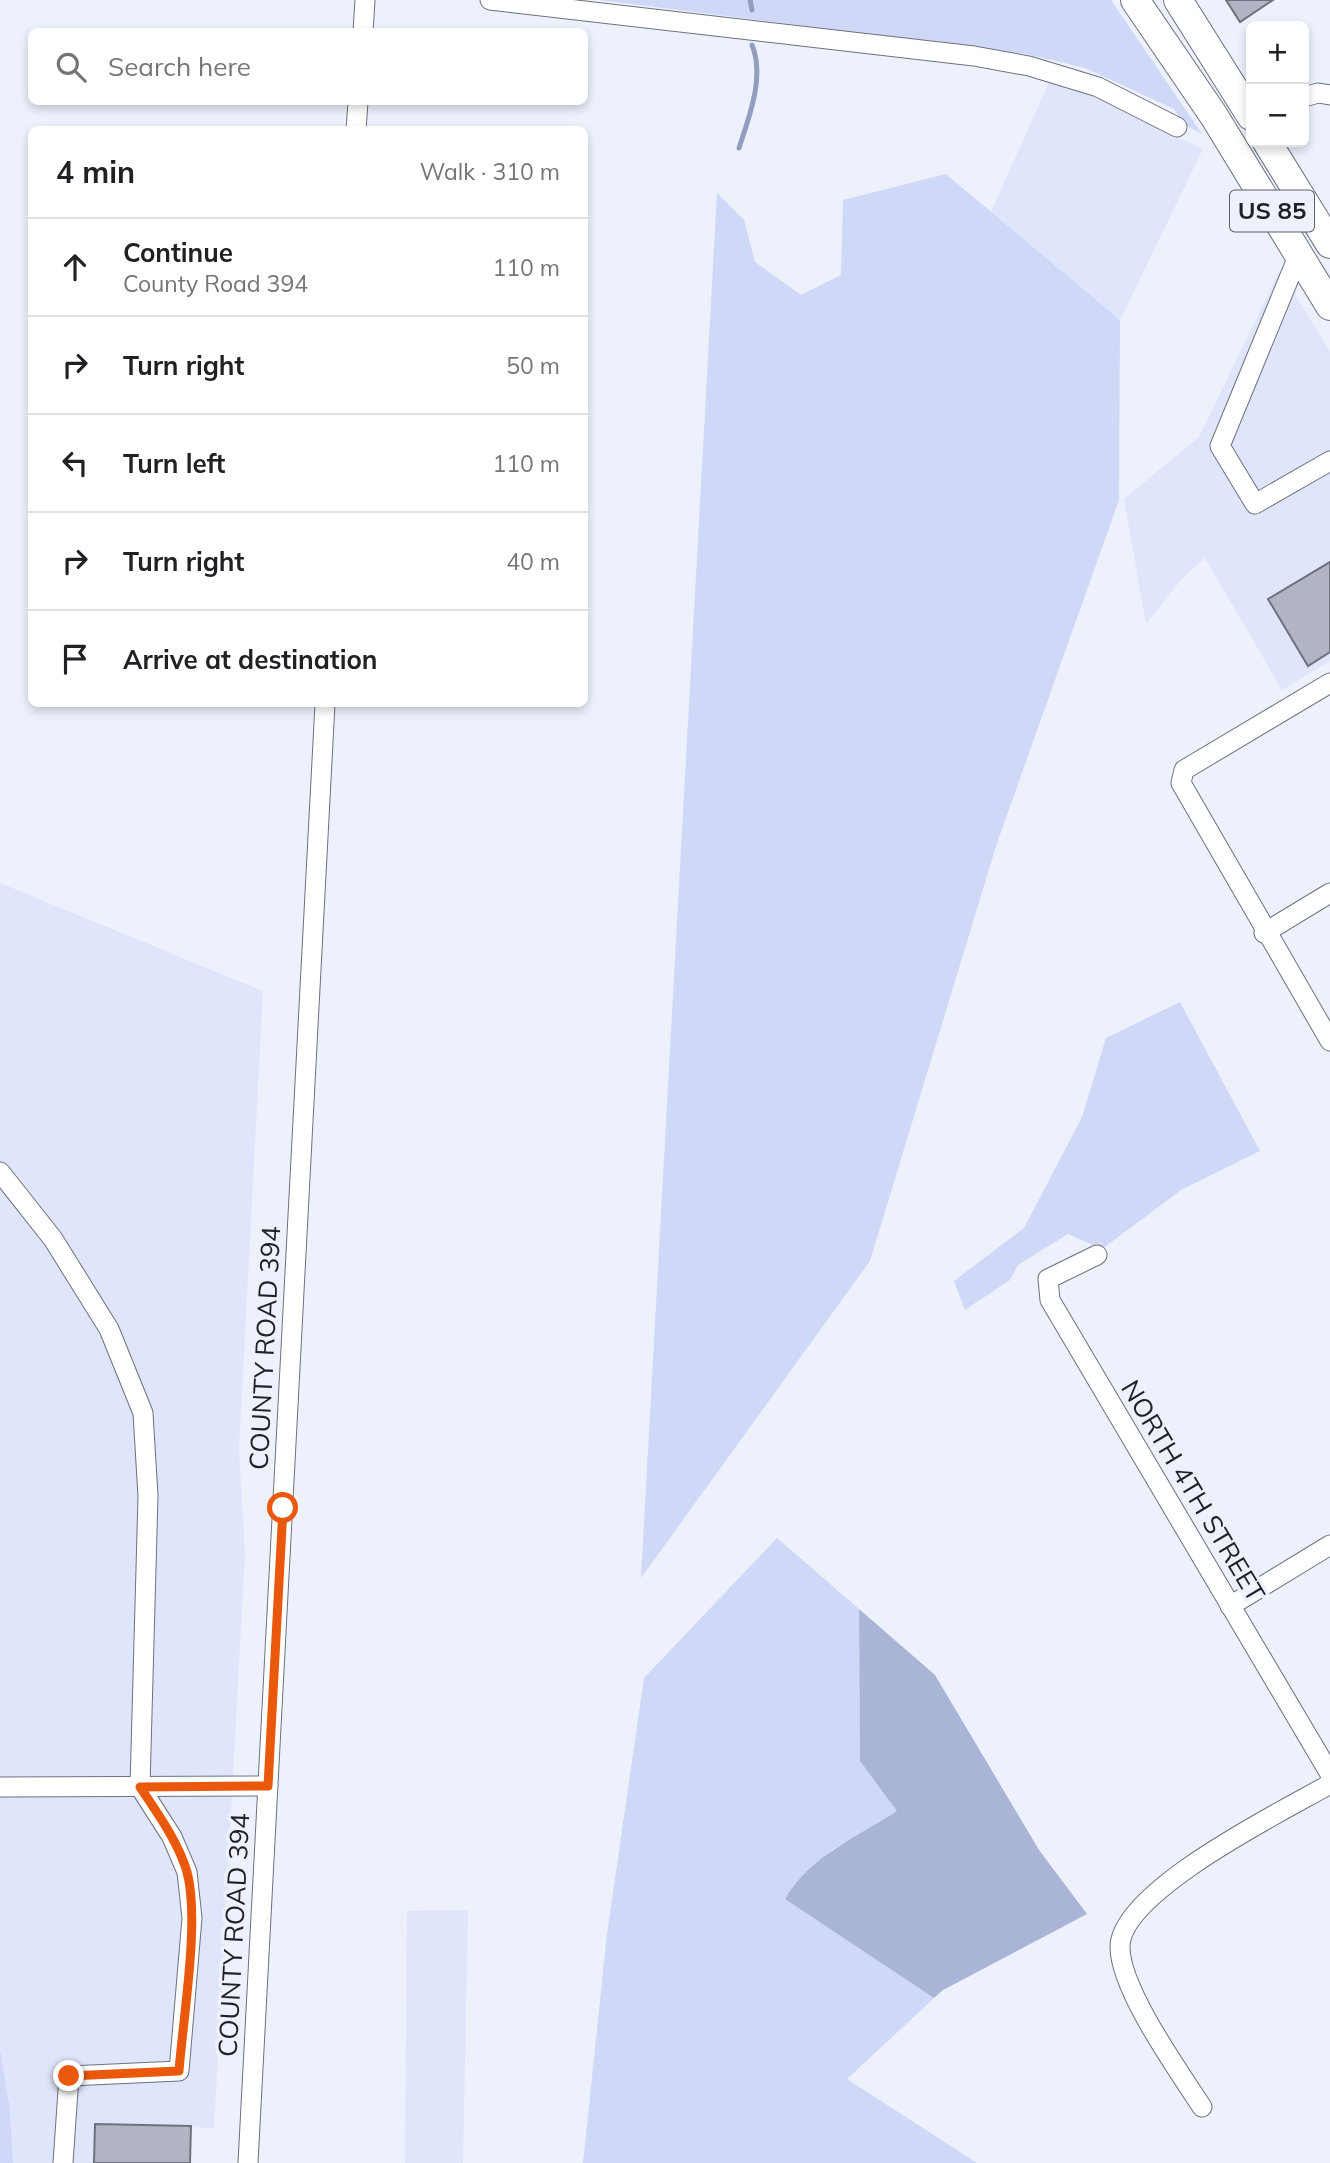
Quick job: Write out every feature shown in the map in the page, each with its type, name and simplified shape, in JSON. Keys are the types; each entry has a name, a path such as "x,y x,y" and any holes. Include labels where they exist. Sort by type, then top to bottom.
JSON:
{"highway":[{"name":"US 85","path":"1135,0 1214,116 1330,306"},
{"path":"1178,0 1246,106"},
{"name":"US 85","path":"1270,147 1330,244"}],"street":[{"path":"363,28 365,0"},
{"path":"490,0 961,55 1029,66 1098,87 1177,127"},
{"path":"1309,97 1330,95"},
{"path":"356,126 358,105"},
{"path":"1214,116 1246,112"},
{"path":"1299,254 1220,446 1255,504 1330,461"},
{"path":"1330,683 1181,775 1182,788 1264,933 1330,1041"},
{"name":"COUNTY ROAD 394","path":"248,2163 325,707"},
{"path":"1264,933 1330,893"},
{"path":"0,1172 53,1239 109,1329 142,1413 148,1496 140,1787 172,1838 187,1872 192,1918 179,2071 69,2076 63,2163"},
{"name":"NORTH 4TH STREET","path":"1097,1255 1048,1279 1050,1300 1330,1775"},
{"path":"1230,1606 1330,1545"},
{"path":"1202,2107 1147,2019 1131,1986 1120,1946 1130,1919 1156,1892 1330,1775"},
{"path":"0,1787 268,1786"}],"shaded area":[{"path":"599,0 1111,0 1202,134 1184,124 1174,109 1085,68 1026,54"},
{"path":"1050,80 1097,98 1203,149 1120,320 991,212"},
{"path":"946,174 1120,320 1119,500 997,843 870,1261 641,1578 717,193 744,220 755,262 801,295 841,275 843,200"},
{"path":"1280,270 1330,351 1330,661 1282,690 1205,558 1182,579 1146,624 1124,499 1199,437"},
{"path":"0,883 263,991 239,1450 245,1554 214,2128 95,2124 94,2163 13,2163 10,2109 0,2049"},
{"path":"1180,1002 1260,1151 1181,1190 1102,1249 1068,1234 1018,1265 1010,1280 965,1310 954,1281 1024,1228 1082,1117 1106,1038"},
{"path":"777,1538 859,1609 860,1761 898,1811 832,1850 786,1899 934,1998 847,2079 977,2163 583,2163 607,1934 644,1678"},
{"path":"859,1609 935,1675 1039,1850 1087,1914 943,1990 934,1998 785,1899 795,1884 821,1859 897,1811 860,1761"},
{"path":"468,1910 463,2163 405,2163 407,1911"},
{"path":"0,2049 10,2109 13,2163 0,2163"}],"building":[{"path":"1226,0 1273,0 1240,22"},
{"path":"1330,562 1330,652 1308,666 1268,599"},
{"path":"95,2124 191,2126 190,2163 94,2163"}],"waterway":[{"path":"750,0 752,10"},
{"path":"739,148 756,83 756,57 752,45"}],"route":[{"path":"69,2076 179,2071 192,1918 187,1872 172,1838 140,1787 268,1786 283,1508"}]}
